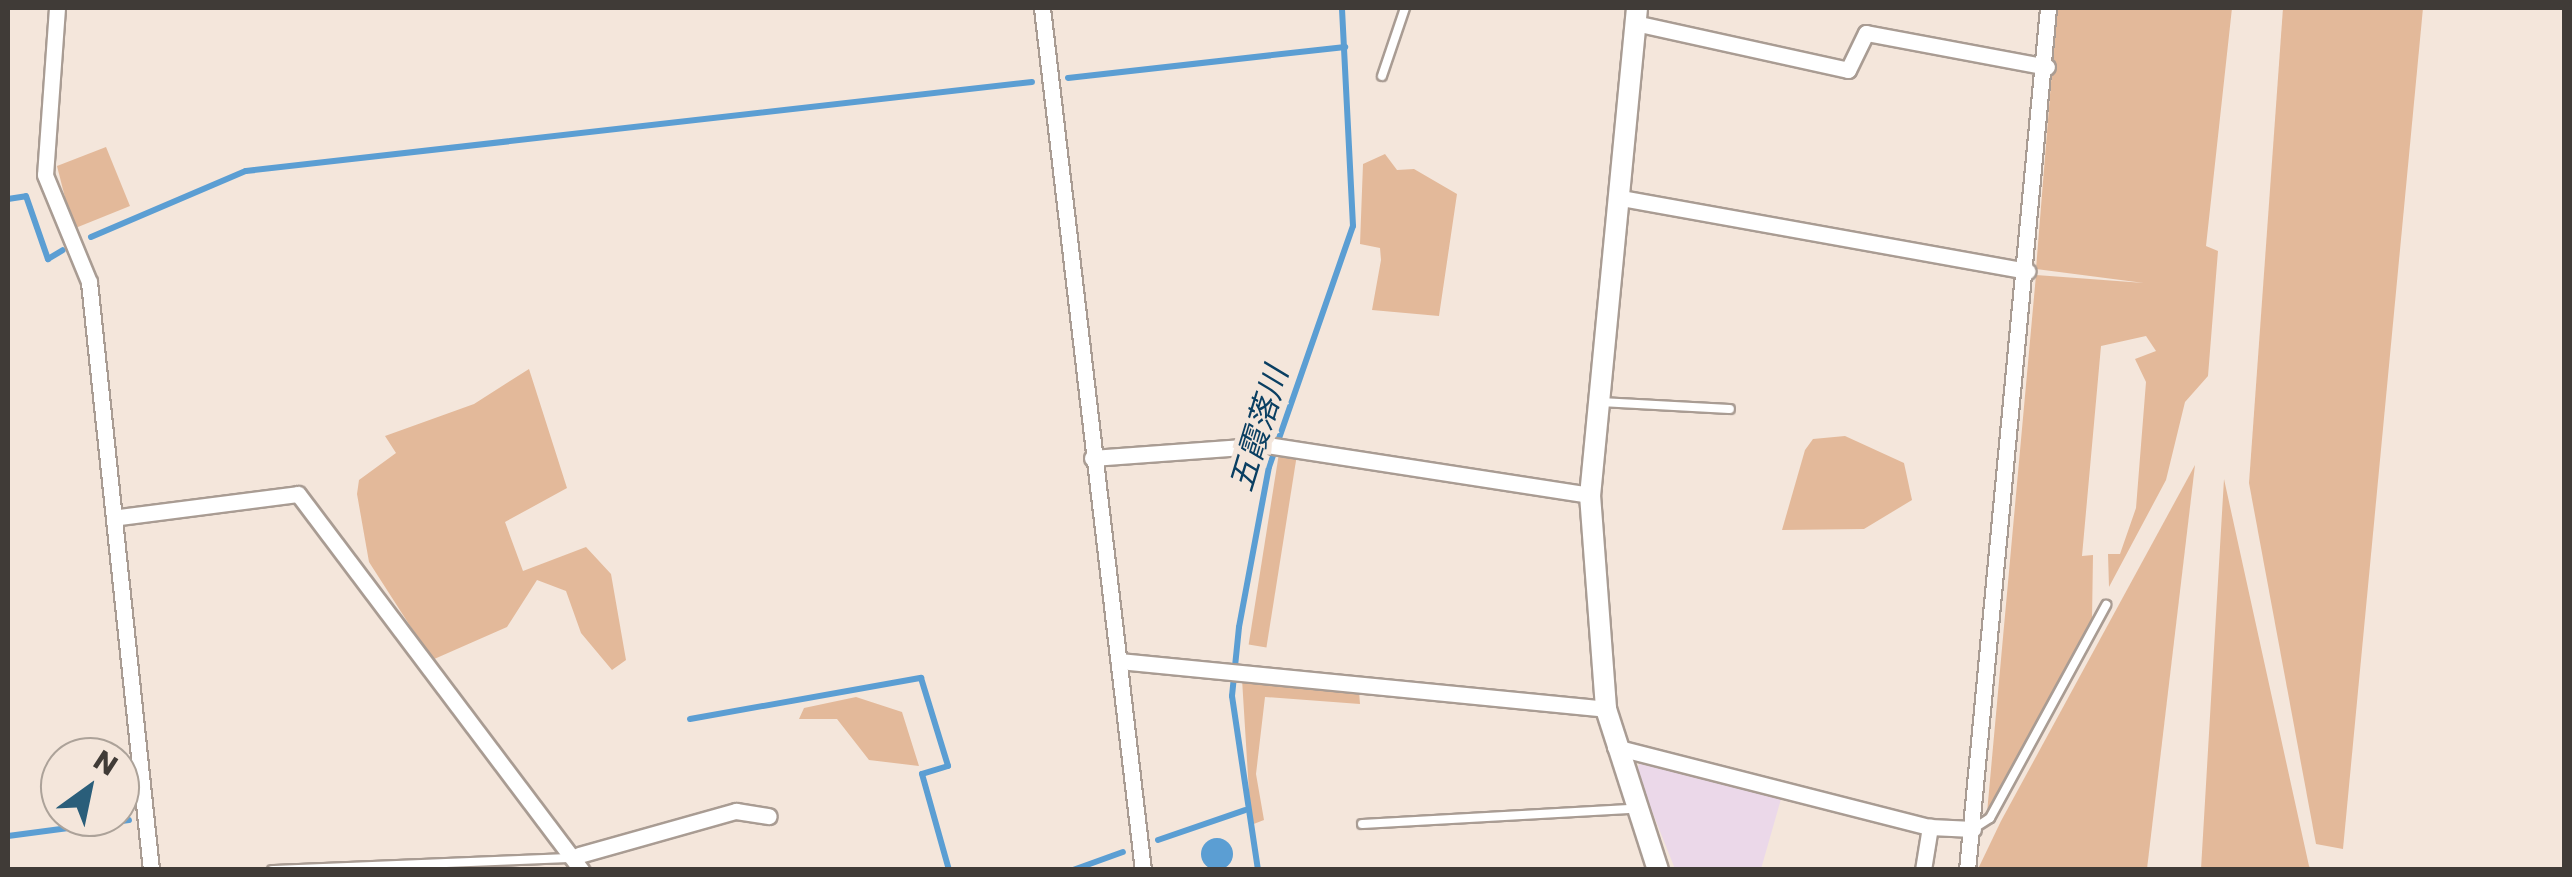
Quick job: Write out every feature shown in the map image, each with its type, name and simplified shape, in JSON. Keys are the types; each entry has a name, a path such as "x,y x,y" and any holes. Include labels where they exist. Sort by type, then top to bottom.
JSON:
{"street":[{"path":"57,8 45,175 90,282 120,517 151,870"},
{"path":"1042,8 1143,870"},
{"path":"1967,870 2028,271 2048,8"},
{"path":"1658,870 1634,809 1606,709 1590,495 1636,15 1848,70 1866,33 2046,66"},
{"path":"1621,198 2028,271"},
{"path":"1092,458 1275,446 1590,495"},
{"path":"120,517 298,494 424,670 580,862 718,814 769,816"},
{"path":"1119,662 1247,671 1606,709"},
{"path":"1615,747 1930,827 1973,829"},
{"path":"1923,870 1930,827"}],"lane":[{"path":"1382,76 1405,8"},
{"path":"1600,402 1730,410"},
{"path":"1973,829 1990,818 2106,605"},
{"path":"1362,824 1634,809"},
{"path":"272,870 549,866 580,862"}],"shaded area":[{"path":"2057,8 2232,8 2206,246 2218,251 2208,376 2185,402 2166,480 2109,587 2108,554 2120,554 2136,508 2146,382 2135,359 2156,351 2146,336 2101,346 2082,556 2093,555 2092,620 1987,813 2036,275 2144,283 2036,269"},
{"path":"2283,8 2423,8 2343,849 2316,844 2249,483"},
{"path":"106,147 130,206 73,229 57,166"},
{"path":"1385,154 1397,170 1414,169 1457,194 1439,316 1372,310 1381,260 1380,248 1360,244 1363,164"},
{"path":"529,369 567,488 505,522 523,571 586,547 611,574 626,660 612,670 581,633 566,591 537,580 507,627 432,660 369,562 357,494 359,480 396,453 385,436 474,404"},
{"path":"1845,436 1904,463 1912,500 1864,529 1782,530 1805,450 1813,439"},
{"path":"1279,453 1297,456 1266,647 1249,645"},
{"path":"2195,465 2147,869 1978,869 2001,821"},
{"path":"2224,479 2309,866 2311,869 2201,869"},
{"path":"1242,679 1359,691 1360,704 1265,697 1256,774 1264,820 1251,825"},
{"path":"856,697 902,712 919,766 869,760 837,719 799,719 804,708"},
{"path":"1641,761 1781,799 1761,869 1675,869 1636,771"}],"water":[{"path":"1217,838 1228,843 1233,854 1228,865 1217,870 1206,865 1201,854 1206,843"}],"waterway":[{"name":"五霞落川","path":"1258,870 1232,696 1239,627 1269,467 1353,226 1342,8"},
{"path":"1068,78 1345,47"},
{"path":"91,237 246,171 1032,82"},
{"path":"8,199 26,196 48,259 63,250"},
{"path":"690,719 921,678 948,766 922,774 949,870"},
{"path":"1158,840 1245,810"},
{"path":"8,836 40,832"},
{"path":"1073,870 1123,852"}]}
